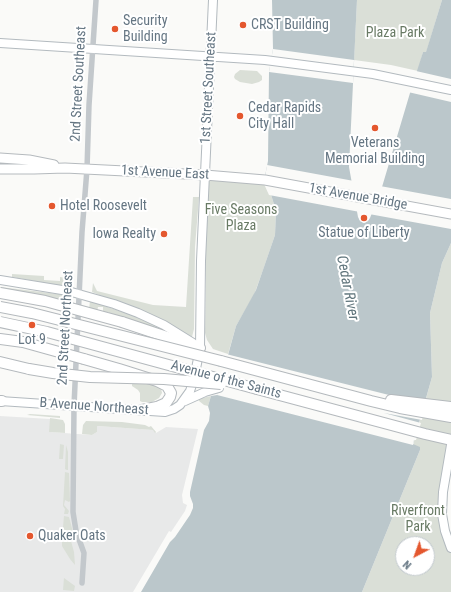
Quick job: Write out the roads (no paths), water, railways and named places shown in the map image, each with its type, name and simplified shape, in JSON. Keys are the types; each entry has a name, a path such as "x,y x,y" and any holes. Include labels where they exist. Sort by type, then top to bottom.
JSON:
{"highway":[{"path":"0,293 44,301 122,322 200,348"},
{"name":"Avenue of the Saints","path":"0,307 153,344 342,394 400,408 451,417"},
{"name":"Avenue of the Saints","path":"0,322 47,332 451,440"},
{"path":"0,339 37,346 119,369 164,384 170,389 170,398 166,404 142,410"},
{"path":"0,362 53,373 90,377 182,380 257,389"},
{"path":"119,369 193,383"},
{"path":"342,394 433,406 451,406"}],"main road":[{"name":"1st Avenue East","path":"0,158 29,160 65,168"},
{"name":"1st Avenue East","path":"0,169 34,170 65,168 205,175 265,180"},
{"name":"1st Avenue Bridge","path":"265,180 451,214"}],"street":[{"name":"2nd Street Southeast","path":"87,169 89,105 96,0"},
{"name":"1st Street Southeast","path":"193,383 200,348 201,261 213,0"},
{"path":"0,44 268,60 354,71 408,80 451,90"},
{"name":"2nd Street Northeast","path":"82,583 84,553 76,531 73,512 74,406 82,232 87,169"},
{"path":"0,280 80,294 138,313 164,325 200,348"},
{"path":"184,401 193,383"},
{"name":"B Avenue Northeast","path":"1,401 166,412 174,409 184,401 219,388"},
{"path":"451,445 443,492 442,514 445,531 451,548"}],"water":[{"name":"Cedar River","path":"272,0 357,0 349,167 358,217 360,221 364,223 370,218 382,187 423,52 426,52 442,0 451,0 451,243 442,263 430,313 432,377 413,444 420,447 420,450 362,592 141,592 170,542 190,515 193,508 190,492 204,430 209,421 210,413 208,406 211,396 217,395 236,326 256,290 275,235 276,211 269,188 264,181 268,161 269,72 273,49"}],"place":[{"name":"CRST Building","path":"243,25"},
{"name":"Security Building","path":"115,29"},
{"name":"Cedar Rapids City Hall","path":"240,116"},
{"name":"Veterans Memorial Building","path":"375,128"},
{"name":"Hotel Roosevelt","path":"52,206"},
{"name":"Statue of Liberty","path":"364,218"},
{"name":"Iowa Realty","path":"164,234"},
{"name":"Lot 9","path":"32,325"},
{"name":"Quaker Oats","path":"30,536"}],"park label":[{"name":"Plaza Park","path":"395,33"},
{"name":"Five Seasons Plaza","path":"241,218"},
{"name":"Riverfront Park","path":"418,520"}]}
